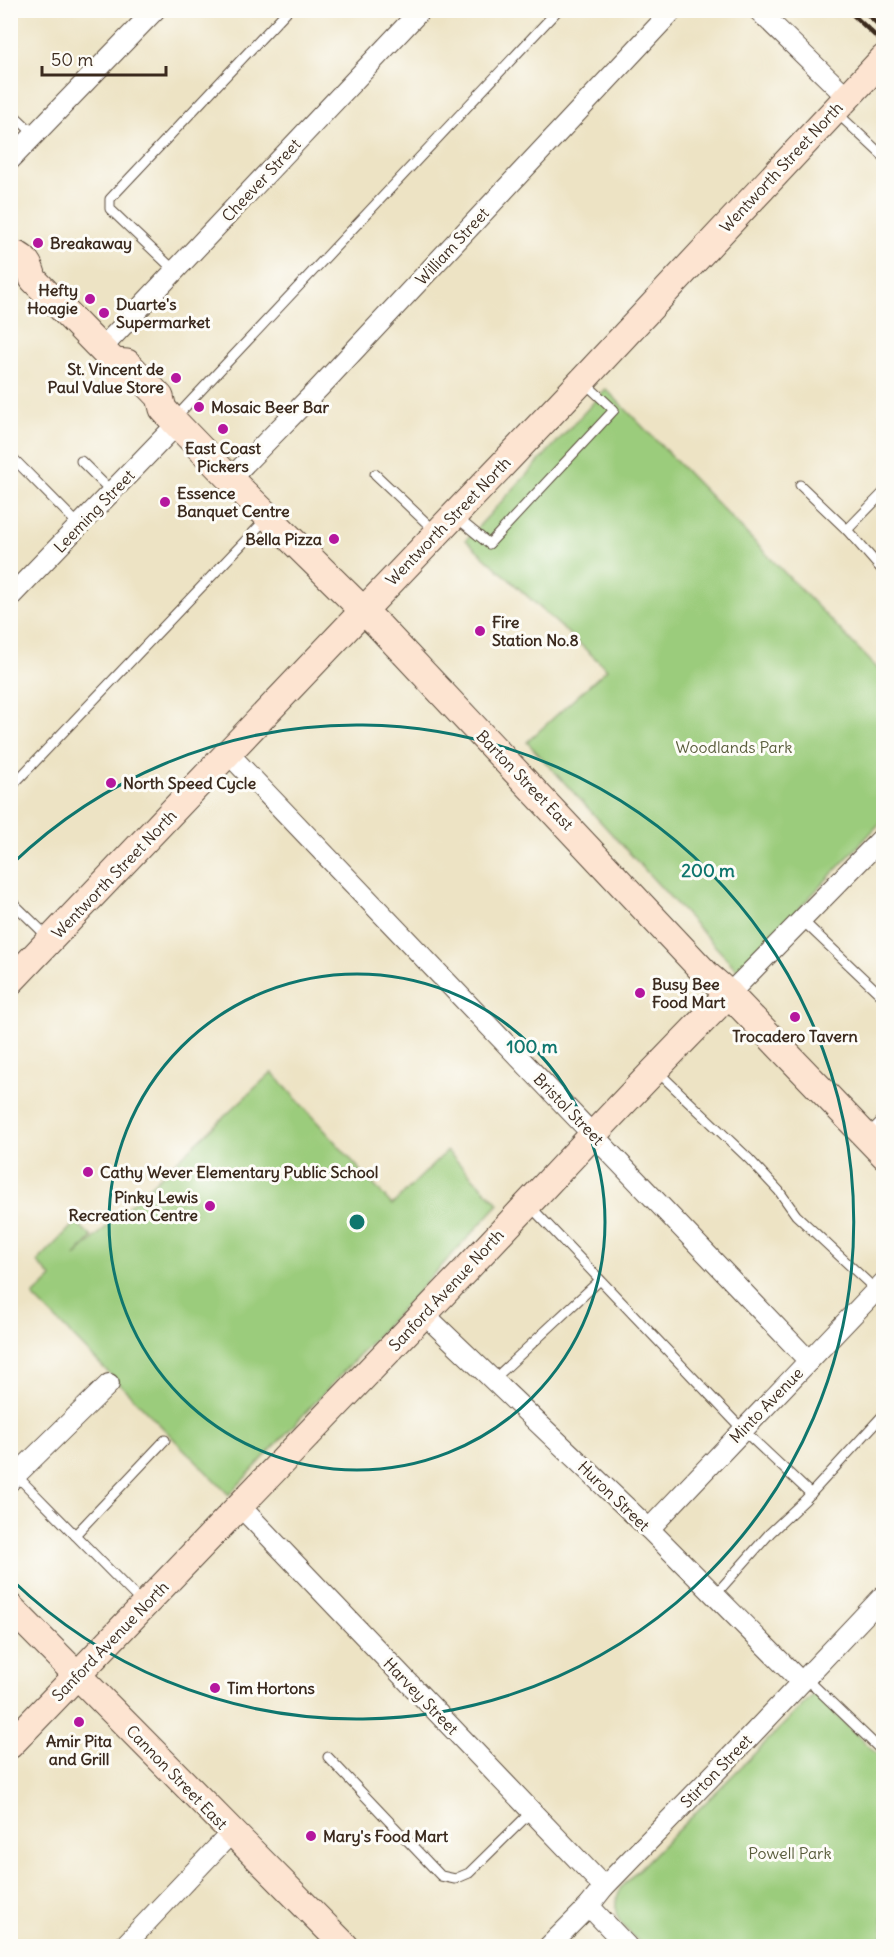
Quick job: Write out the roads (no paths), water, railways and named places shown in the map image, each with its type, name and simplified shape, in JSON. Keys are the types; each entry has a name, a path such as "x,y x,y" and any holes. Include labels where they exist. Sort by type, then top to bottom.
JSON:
{"main road":[{"name":"Wentworth Street North","path":"10,982 582,381 884,58"},
{"name":"Barton Street East","path":"10,255 20,256 31,267 22,274 107,356 116,374 149,407 171,418 363,611 550,806 707,975 879,1140"},
{"name":"Sanford Avenue North","path":"10,1745 729,994"},
{"name":"Cannon Street East","path":"10,1607 338,1944"}],"street":[{"path":"10,160 155,10"},
{"name":"Cheever Street","path":"107,356 175,271 421,10"},
{"name":"William Street","path":"230,479 320,387 673,10"},
{"path":"758,10 841,104"},
{"name":"Leeming Street","path":"11,595 112,492 171,418"},
{"name":"Bristol Street","path":"229,754 809,1361"},
{"name":"Sanford Avenue North","path":"729,994 884,836"},
{"name":"Minto Avenue","path":"649,1529 880,1286"},
{"name":"Huron Street","path":"424,1314 803,1679"},
{"path":"14,1478 109,1384"},
{"name":"Harvey Street","path":"239,1505 604,1887"},
{"name":"Stirton Street","path":"549,1947 884,1595"},
{"path":"124,1947 231,1833"},
{"path":"589,1906 627,1947"}],"lane":[{"path":"175,271 110,209 110,199 288,10"},
{"path":"171,418 558,10"},
{"path":"841,104 884,157"},
{"path":"10,121 15,116 35,135"},
{"path":"375,474 445,524 489,544 614,410 582,381"},
{"path":"10,455 79,525"},
{"path":"81,461 112,492"},
{"path":"800,485 847,531 884,572"},
{"path":"847,531 884,492"},
{"path":"10,788 268,517"},
{"path":"10,900 51,940"},
{"path":"802,920 884,998"},
{"path":"655,1069 749,1159 779,1191 796,1215 880,1286"},
{"path":"528,1203 743,1430 811,1494"},
{"path":"493,1380 600,1280"},
{"path":"715,1595 770,1533 811,1494 884,1414"},
{"path":"75,1535 165,1440"},
{"path":"14,1478 75,1535 144,1605"},
{"path":"803,1679 884,1753"},
{"path":"328,1757 435,1871 448,1879 463,1877 469,1873 532,1811"}],"railway":[{"path":"848,10 884,44"},
{"path":"863,10 884,30"}],"place":[{"name":"Breakaway","path":"38,243"},
{"name":"Hefty Hoagie","path":"90,299"},
{"name":"Duarte's Supermarket","path":"104,313"},
{"name":"St. Vincent de Paul Value Store","path":"176,378"},
{"name":"Mosaic Beer Bar","path":"199,407"},
{"name":"East Coast Pickers","path":"223,429"},
{"name":"Essence Banquet Centre","path":"165,502"},
{"name":"Bella Pizza","path":"334,539"},
{"name":"Fire Station No.8","path":"480,631"},
{"name":"North Speed Cycle","path":"111,783"},
{"name":"Busy Bee Food Mart","path":"640,993"},
{"name":"Trocadero Tavern","path":"795,1017"},
{"name":"Cathy Wever Elementary Public School","path":"88,1172"},
{"name":"Pinky Lewis Recreation Centre","path":"210,1206"},
{"name":"Tim Hortons","path":"215,1688"},
{"name":"Amir Pita and Grill","path":"79,1722"},
{"name":"Mary's Food Mart","path":"311,1836"}],"park label":[{"name":"Woodlands Park","path":"734,747"},
{"name":"Powell Park","path":"790,1853"}]}
